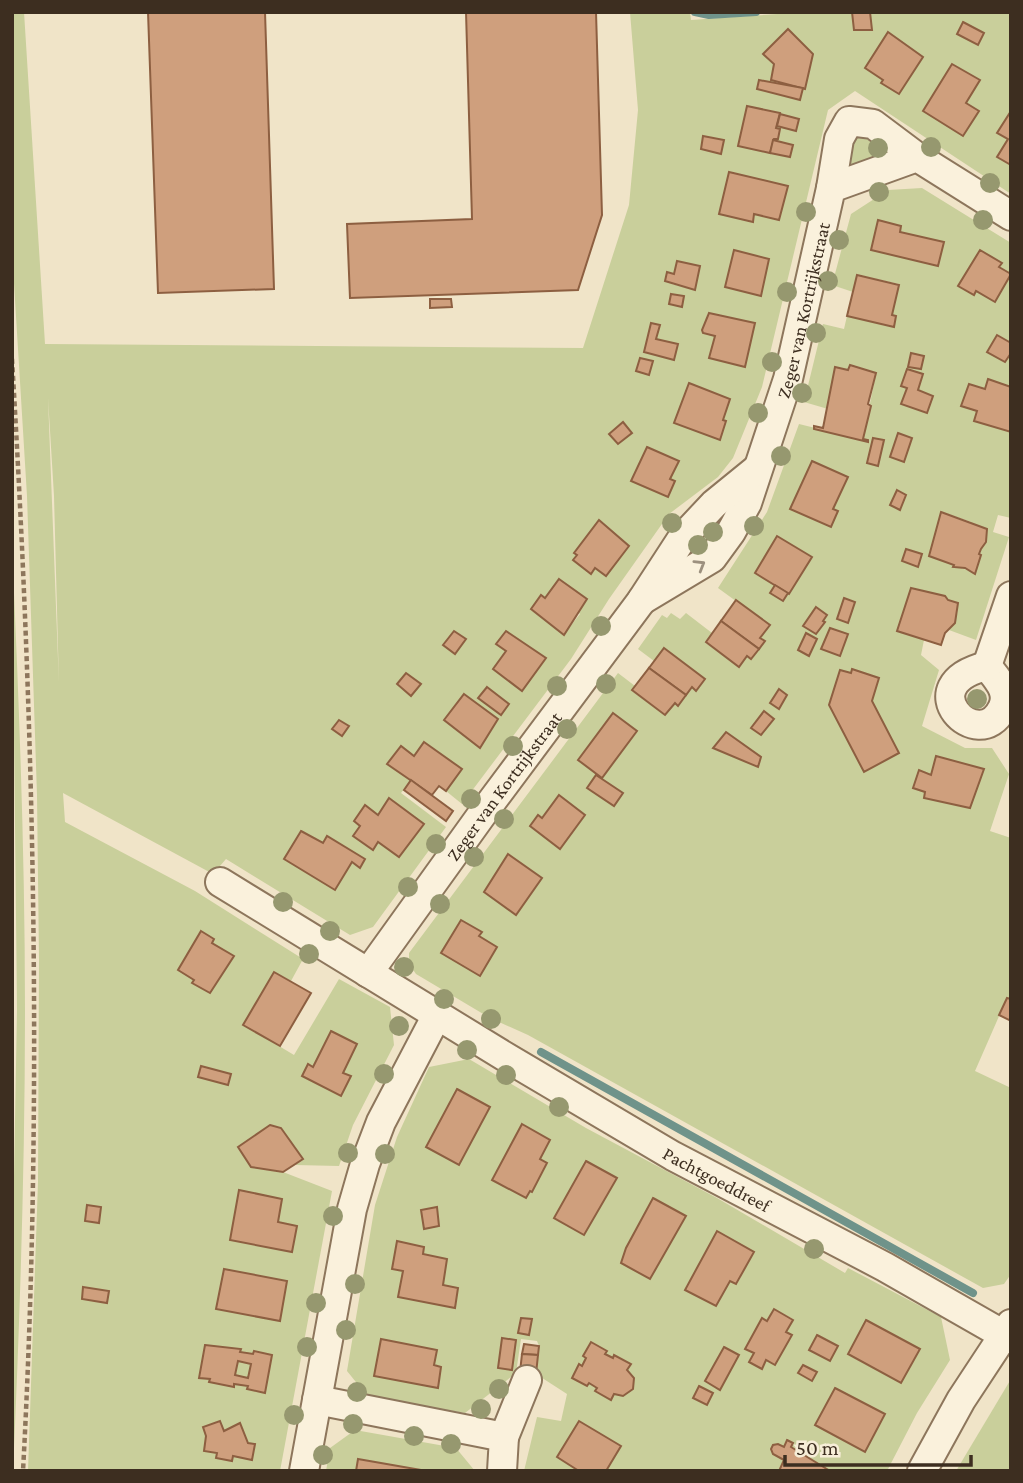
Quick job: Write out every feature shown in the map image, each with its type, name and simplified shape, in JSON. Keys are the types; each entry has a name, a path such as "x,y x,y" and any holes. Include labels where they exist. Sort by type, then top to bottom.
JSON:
{"street":[{"name":"Zeger van Kortrijkstraat","path":"368,973 482,813 642,600 683,537 714,504 757,469 788,379 831,188 839,139 849,121 873,124 917,157 1011,216"},
{"path":"831,188 917,157"},
{"path":"987,666 1011,596"},
{"name":"Pachtgoeddreef","path":"220,882 673,1156 1008,1332"},
{"path":"304,1471 352,1209 365,1164 381,1122 437,1015"},
{"path":"922,1471 961,1399 1008,1332"},
{"path":"502,1471 505,1437 527,1380"},
{"path":"317,1400 505,1437"}],"path":[{"path":"12,359 22,527 35,960 34,1180 23,1471"}],"green space":[{"path":"12,12 24,12 45,344 583,348 629,205 638,110 630,12 690,12 691,20 807,12 852,12 854,30 871,30 870,12 1011,12 1011,194 855,91 828,110 762,387 733,458 718,477 669,514 609,599 571,659 462,804 446,791 462,769 424,743 414,756 401,747 388,764 411,780 401,793 446,827 373,927 350,935 226,859 213,874 63,793 65,822 195,891 303,959 291,981 274,972 244,1025 294,1055 339,979 390,1007 394,1045 353,1125 339,1166 295,1165 303,1159 252,1167 283,1172 332,1191 280,1471 28,1471 38,1182 39,960 37,795 27,496 12,251","holes":["788,29 813,54 805,88 799,100 757,89 759,80 774,83 771,80 774,64 763,54","888,33 899,40 899,94 883,80","952,64 979,80 966,103 963,136 923,111","748,106 799,119 777,126 780,130 778,139 773,140 792,145 790,157 738,145","729,172 787,186 779,220 754,214 752,222 719,214","734,250 768,259 761,295 725,286","677,261 700,266 695,290 672,284","708,313 755,323 745,367 710,358 715,336 702,331","651,323 660,325 656,339 677,344 674,359 644,352","689,384 730,399 723,420 726,422 719,439 675,423","48,398 54,496 59,683","647,447 678,461 670,479 675,482 667,497 631,481","599,520 629,546 606,576 574,553","559,579 587,600 564,634 531,610 541,596 545,598","506,631 546,658 522,691 493,669 506,651 497,644","464,694 498,719 480,747 444,720","390,798 424,824 399,857 378,842 372,850 353,836 360,826 365,805 378,815","301,831 323,843 327,837 360,867 352,862 335,889 284,859","201,931 212,943 234,956 210,993 192,983 194,980 178,969","331,1031 357,1044 343,1073 351,1077 341,1096 302,1076 308,1065 313,1067","239,1191 282,1199 278,1222 297,1226 292,1251 230,1240","224,1269 287,1281 280,1320 217,1309","220,1421 224,1431 240,1424 248,1443 255,1444 252,1460 233,1456 216,1458 217,1453 204,1451 206,1436 203,1427"]},
{"path":"855,132 890,146 888,154 846,171 845,143"},
{"path":"922,188 1011,243 1011,274 999,267 1001,263 980,250 959,285 973,295 976,291 995,302 1011,276 1011,343 997,335 987,351 1005,362 1011,353 1011,387 988,380 985,389 969,384 962,406 977,411 975,421 1011,432 1011,518 998,515 993,532 1009,537 976,640 949,630 957,615 958,603 945,596 912,588 898,631 924,640 921,655 939,670 922,726 965,748 992,748 1009,774 990,831 1011,838 1011,999 1007,998 975,1071 1011,1088 1011,1274 1004,1284 983,1288 528,1035 490,1018 416,974 409,964 409,953 618,673 635,686 632,691 665,715 675,703 679,705 692,687 696,690 705,679 664,649 654,661 638,649 662,615 667,618 671,613 680,619 686,613 712,633 706,643 739,667 747,656 752,659 764,642 760,638 770,626 718,588 767,512 799,424 868,441 863,439 876,373 850,366 848,370 835,367 828,409 804,402 823,324 844,329 847,316 894,326 896,317 892,315 899,284 858,275 853,292 832,285 851,214 888,190","holes":["878,220 901,226 900,232 944,242 938,266 871,250","907,369 923,374 918,390 933,396 927,413 901,404 907,388 902,386","942,512 971,522 981,555 975,573 929,556","852,669 879,679 872,701 899,753 864,771 829,705 840,670 851,673","613,714 637,732 602,778 578,760","726,732 761,758 758,767 714,749","936,756 983,769 970,808 924,798 925,792 914,788 919,771 931,775","596,775 623,793 614,806 588,788","559,796 585,815 560,849 530,827 538,815 542,818"]},
{"path":"12,548 21,778 25,1009 22,1240 13,1471 12,1289 17,1009"},
{"path":"469,1059 845,1273 848,1268 941,1317 950,1360 917,1413 887,1471 830,1471 791,1447 793,1443 788,1440 784,1447 771,1449 773,1454 784,1460 779,1471 606,1471 620,1446 579,1421 557,1457 579,1471 524,1471 537,1417 561,1421 567,1394 536,1374 539,1346 537,1341 521,1339 516,1373 465,1413 368,1397 347,1371 375,1205 397,1137 429,1067","holes":["457,1090 490,1107 459,1165 426,1147","522,1124 550,1140 540,1159 547,1164 526,1198 492,1179","586,1161 616,1178 584,1235 554,1218","653,1199 686,1216 650,1278 621,1263 626,1248","717,1232 754,1252 737,1284 730,1281 716,1306 685,1289","397,1242 423,1247 423,1254 447,1259 443,1285 399,1297 403,1271 392,1269","774,1309 793,1319 786,1332 792,1335 775,1365 766,1360 761,1368 749,1361 754,1353 762,1319 767,1321","866,1320 919,1349 901,1383 848,1355","381,1339 437,1350 434,1365 441,1367 437,1388","591,1343 606,1351 605,1354 613,1358 614,1356 634,1378 633,1389 623,1395 614,1394 611,1399 595,1391 597,1388 589,1383 587,1386 572,1378 579,1364 582,1366 586,1358 584,1356","835,1388 885,1414 865,1451 815,1425"]},
{"path":"1011,1379 1011,1471 956,1471"},
{"path":"355,1430 456,1448 475,1471 421,1471 359,1459 356,1471 326,1471 330,1448"}],"building":[{"path":"148,12 265,12 274,289 158,293"},
{"path":"466,12 596,12 602,215 578,290 350,298 347,224 472,219"},
{"path":"852,12 870,12 872,30 854,30"},
{"path":"963,22 984,33 978,45 957,34"},
{"path":"788,29 813,54 805,89 771,80 774,64 763,54"},
{"path":"888,32 923,57 899,94 881,83 883,80 865,68"},
{"path":"952,64 980,80 966,103 979,111 963,136 923,111"},
{"path":"759,80 803,88 800,100 757,89"},
{"path":"747,106 780,113 776,128 780,129 778,139 774,139 770,153 738,146"},
{"path":"1011,111 1011,165 997,157 1008,139 997,133"},
{"path":"780,114 799,119 796,131 777,126"},
{"path":"703,136 724,140 721,154 701,149"},
{"path":"773,140 793,145 790,157 770,153"},
{"path":"729,172 788,186 779,220 754,214 753,222 719,214"},
{"path":"878,220 901,226 900,232 944,242 938,266 871,250"},
{"path":"734,250 769,259 761,296 725,287"},
{"path":"980,250 1002,263 999,267 1011,274 995,302 976,291 974,295 958,286"},
{"path":"677,261 700,266 695,290 665,281 667,272 674,274"},
{"path":"857,275 899,285 892,315 896,316 894,327 847,316"},
{"path":"671,294 684,296 682,307 669,304"},
{"path":"430,299 451,299 452,307 430,308"},
{"path":"709,313 755,323 745,367 709,358 715,336 703,333 702,330"},
{"path":"651,323 660,325 656,339 678,344 674,360 644,352"},
{"path":"997,335 1011,343 1011,353 1005,362 987,352"},
{"path":"911,353 924,356 921,369 908,367"},
{"path":"640,358 653,361 649,375 636,371"},
{"path":"850,365 876,373 863,439 868,442 814,429 814,426 823,428 835,367 848,370"},
{"path":"907,369 923,374 918,390 933,396 927,413 901,404 907,388 901,386"},
{"path":"988,379 1011,387 1011,432 974,421 977,411 961,406 969,384 985,389"},
{"path":"689,383 730,399 720,440 674,423"},
{"path":"623,422 632,433 618,444 609,434"},
{"path":"898,433 912,438 904,462 890,457"},
{"path":"873,438 884,440 878,466 867,463"},
{"path":"647,447 679,461 670,479 675,481 668,497 631,481"},
{"path":"812,461 848,477 833,509 838,511 831,527 790,509"},
{"path":"897,490 906,495 900,510 890,505"},
{"path":"941,512 987,529 986,542 979,554 981,555 975,574 929,556"},
{"path":"599,520 629,546 606,576 595,568 591,574 573,560 577,555 574,553"},
{"path":"777,536 812,557 789,594 755,573"},
{"path":"906,549 922,554 918,567 902,561"},
{"path":"559,579 587,599 564,635 531,609 541,595 545,598"},
{"path":"775,585 788,593 783,601 770,593"},
{"path":"911,588 945,596 958,603 955,623 945,633 941,645 897,631"},
{"path":"844,598 855,602 848,623 837,619"},
{"path":"736,600 770,625 760,638 765,641 759,649 721,621"},
{"path":"816,607 827,615 816,634 803,626"},
{"path":"721,621 759,649 751,659 747,656 739,667 706,642"},
{"path":"830,628 848,634 840,656 821,649"},
{"path":"454,631 466,639 455,654 443,645"},
{"path":"506,631 546,658 522,691 493,669 506,651 496,644"},
{"path":"806,633 817,639 809,656 798,650"},
{"path":"664,648 705,679 696,691 692,687 686,695 649,668"},
{"path":"649,668 686,695 678,706 675,703 665,715 632,690"},
{"path":"852,669 879,678 872,701 899,753 864,772 829,705 840,670 851,673"},
{"path":"406,673 421,684 411,696 397,684"},
{"path":"487,687 509,704 501,715 478,698"},
{"path":"779,689 787,695 779,709 770,703"},
{"path":"464,694 498,719 480,748 444,720"},
{"path":"764,711 774,719 761,735 751,728"},
{"path":"613,713 637,731 602,778 578,760"},
{"path":"339,720 349,726 342,736 332,729"},
{"path":"726,732 761,757 758,767 713,748"},
{"path":"424,742 462,769 446,791 439,786 432,795 387,764 401,746 414,756"},
{"path":"936,756 984,769 970,808 924,798 925,792 913,788 919,770 931,775"},
{"path":"596,775 623,793 614,806 587,788"},
{"path":"411,780 453,811 446,821 404,790"},
{"path":"559,795 585,815 560,849 530,826 538,815 542,818"},
{"path":"389,798 424,824 399,857 378,842 373,850 353,836 360,826 354,821 365,805 378,815"},
{"path":"301,831 323,843 327,836 365,859 360,868 352,862 335,890 284,859"},
{"path":"508,854 542,878 516,915 484,892"},
{"path":"461,920 482,932 479,936 497,947 480,976 441,953"},
{"path":"201,931 214,939 212,943 234,956 210,993 192,983 194,980 178,970"},
{"path":"274,972 311,993 280,1046 243,1025"},
{"path":"1007,998 1011,999 1011,1021 999,1015"},
{"path":"331,1031 357,1044 343,1073 351,1076 341,1096 302,1076 308,1064 313,1067"},
{"path":"201,1066 231,1074 228,1085 198,1077"},
{"path":"457,1089 490,1107 459,1165 426,1147"},
{"path":"522,1124 550,1140 540,1159 547,1163 526,1198 492,1180"},
{"path":"270,1125 281,1128 303,1159 283,1172 251,1167 238,1147"},
{"path":"586,1161 617,1178 584,1235 554,1218"},
{"path":"239,1190 282,1199 278,1222 297,1226 292,1252 230,1240"},
{"path":"653,1198 686,1216 650,1279 621,1263 626,1248"},
{"path":"87,1205 101,1207 99,1223 85,1221"},
{"path":"437,1207 439,1226 424,1229 421,1210"},
{"path":"717,1231 754,1252 736,1284 730,1281 716,1306 685,1290"},
{"path":"397,1241 424,1247 423,1254 447,1259 443,1285 458,1288 455,1308 398,1297 403,1271 392,1269"},
{"path":"224,1269 287,1281 280,1321 216,1309"},
{"path":"83,1287 109,1291 107,1303 82,1299"},
{"path":"774,1309 793,1320 786,1332 792,1335 775,1365 766,1360 762,1369 749,1362 754,1353 745,1349 762,1318 767,1321"},
{"path":"521,1318 532,1319 529,1335 518,1333"},
{"path":"866,1320 920,1349 901,1383 848,1354"},
{"path":"817,1335 838,1346 830,1361 809,1350"},
{"path":"502,1338 516,1340 512,1370 498,1368"},
{"path":"381,1339 437,1350 434,1365 441,1367 438,1388 374,1376"},
{"path":"591,1342 607,1351 605,1354 613,1358 614,1355 631,1364 627,1370 634,1378 633,1389 623,1396 614,1394 611,1400 595,1391 597,1388 589,1383 587,1386 572,1378 579,1364 582,1366 586,1358 583,1356"},
{"path":"524,1344 539,1346 538,1355 522,1354"},
{"path":"205,1345 272,1355 265,1393 247,1389 248,1386 234,1384 234,1387 199,1378","holes":["238,1361 251,1364 248,1378 235,1375"]},
{"path":"724,1347 739,1355 720,1390 705,1381"},
{"path":"522,1354 538,1355 536,1374 520,1372"},
{"path":"803,1365 817,1372 812,1381 798,1373"},
{"path":"699,1386 713,1393 707,1405 693,1398"},
{"path":"835,1388 885,1414 865,1452 815,1425"},
{"path":"220,1421 224,1431 240,1423 248,1443 255,1444 252,1460 233,1456 232,1461 216,1458 217,1453 204,1451 206,1436 203,1427"},
{"path":"579,1421 621,1446 606,1471 579,1471 557,1457"},
{"path":"787,1440 793,1443 791,1447 830,1471 779,1471 784,1460 773,1454 771,1449 778,1444 784,1447"},
{"path":"358,1459 421,1470 356,1471"}],"waterway":[{"path":"695,12 709,15 756,12"},
{"path":"541,1052 973,1293"}]}
